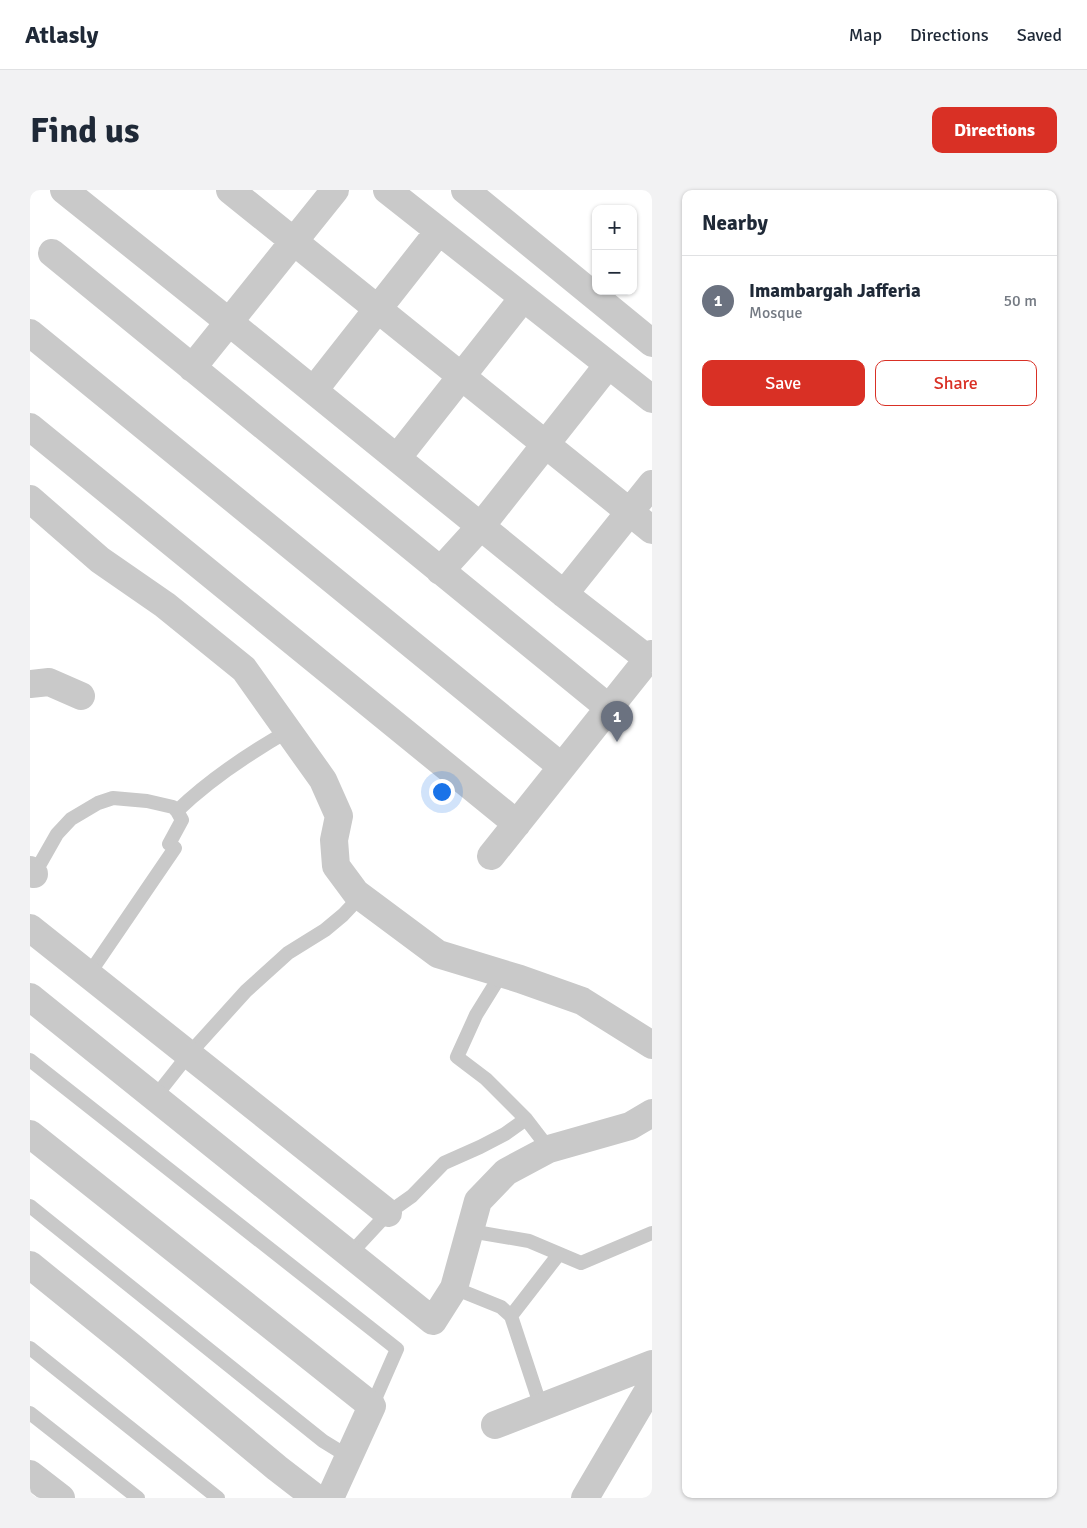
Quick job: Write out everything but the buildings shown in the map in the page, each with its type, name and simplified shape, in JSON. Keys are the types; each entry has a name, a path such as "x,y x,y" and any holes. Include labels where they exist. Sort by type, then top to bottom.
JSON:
{"street":[{"path":"64,190 314,390 564,594 650,656 491,856"},
{"path":"230,190 652,530"},
{"path":"192,368 335,190"},
{"path":"387,190 652,399"},
{"path":"465,190 652,343"},
{"path":"314,390 439,232"},
{"path":"52,253 609,708"},
{"path":"397,458 523,298"},
{"path":"30,333 562,767"},
{"path":"440,571 481,526 608,365"},
{"path":"30,427 517,824"},
{"path":"564,594 652,484"},
{"path":"30,499 100,560 165,605 244,669 323,780 339,816 334,840 336,866 360,897 438,954 502,973 582,1001 652,1045"},
{"path":"30,684 49,682 81,696"},
{"path":"30,928 388,1213"},
{"path":"30,997 433,1321 454,1288 478,1201 506,1172 549,1149 630,1126 652,1113"},
{"path":"30,1134 372,1406 349,1457 313,1496 30,1265"},
{"path":"495,1425 652,1364"},
{"path":"585,1498 652,1384"},
{"path":"30,1474 61,1498"}],"lane":[{"path":"178,811 190,799 249,753 288,731"},
{"path":"31,875 57,834 66,824 98,803 113,798 147,801 178,811 182,820 169,844 175,848 89,974"},
{"path":"155,1097 189,1054 246,991 288,953 316,936 337,920 360,897"},
{"path":"502,973 476,1016 456,1057 486,1079 526,1119 549,1149"},
{"path":"30,1060 397,1349 372,1406"},
{"path":"350,1254 388,1213 412,1196 444,1163 505,1134 526,1119"},
{"path":"30,1206 323,1442 349,1457"},
{"path":"470,1231 529,1242 581,1263 652,1233"},
{"path":"511,1316 559,1254"},
{"path":"454,1288 501,1307 511,1316 542,1407"},
{"path":"30,1348 218,1498"},
{"path":"30,1413 138,1498"}],"place":[{"name":"Imambargah Jafferia","path":"617,742"}]}
